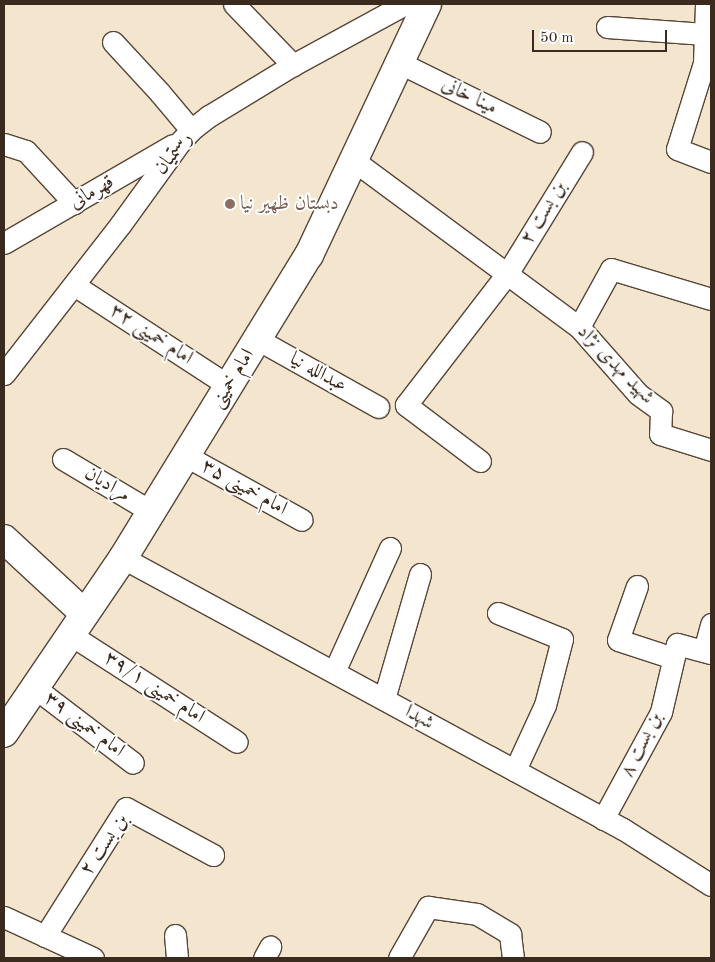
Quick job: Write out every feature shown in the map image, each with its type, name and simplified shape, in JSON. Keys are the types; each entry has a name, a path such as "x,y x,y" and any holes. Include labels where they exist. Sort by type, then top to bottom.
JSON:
{"street":[{"path":"234,4 293,65"},
{"name":"رستمیان","path":"4,374 120,226 185,136 209,116 293,65 405,4"},
{"name":"امام خمینی","path":"4,733 124,558 309,255 398,62 427,4"},
{"path":"706,4 705,34 708,62 677,149 711,162"},
{"path":"606,28 705,34"},
{"path":"113,42 160,93 185,136"},
{"name":"مینا خانی","path":"398,62 540,132"},
{"name":"قهرمانی","path":"4,243 185,136"},
{"path":"4,144 26,151 74,203"},
{"name":"بن بست ۲","path":"507,274 582,152"},
{"name":"شهید مهدی نژاد","path":"353,160 579,326 638,394 661,411 660,434 711,450"},
{"path":"579,326 611,269 711,299"},
{"path":"480,461 406,405 507,274"},
{"name":"امام خمینی ۳۲","path":"74,285 229,386"},
{"name":"عبدالله نیا","path":"258,339 378,407"},
{"name":"امام خمینی ۳۵","path":"186,456 302,520"},
{"name":"مرادیان","path":"63,459 152,512"},
{"path":"4,539 78,625"},
{"path":"334,672 390,548"},
{"name":"شهدا","path":"124,558 603,819 711,885"},
{"path":"384,699 420,574"},
{"path":"637,586 618,640 673,658 677,644 708,652 711,624"},
{"path":"498,613 562,639 545,704 515,770"},
{"name":"امام خمینی ۳۹/۱","path":"78,625 237,742"},
{"name":"بن بست ۸","path":"603,819 661,712 673,658"},
{"name":"امام خمینی ۳۹","path":"35,688 133,763"},
{"name":"بن بست ۲","path":"45,936 126,808 214,855"},
{"path":"399,958 428,907 477,914 510,934 513,958"},
{"path":"4,917 94,958"},
{"path":"175,935 177,958"}],"place":[{"name":"دبستان ظهیر نیا","path":"230,204"}]}
